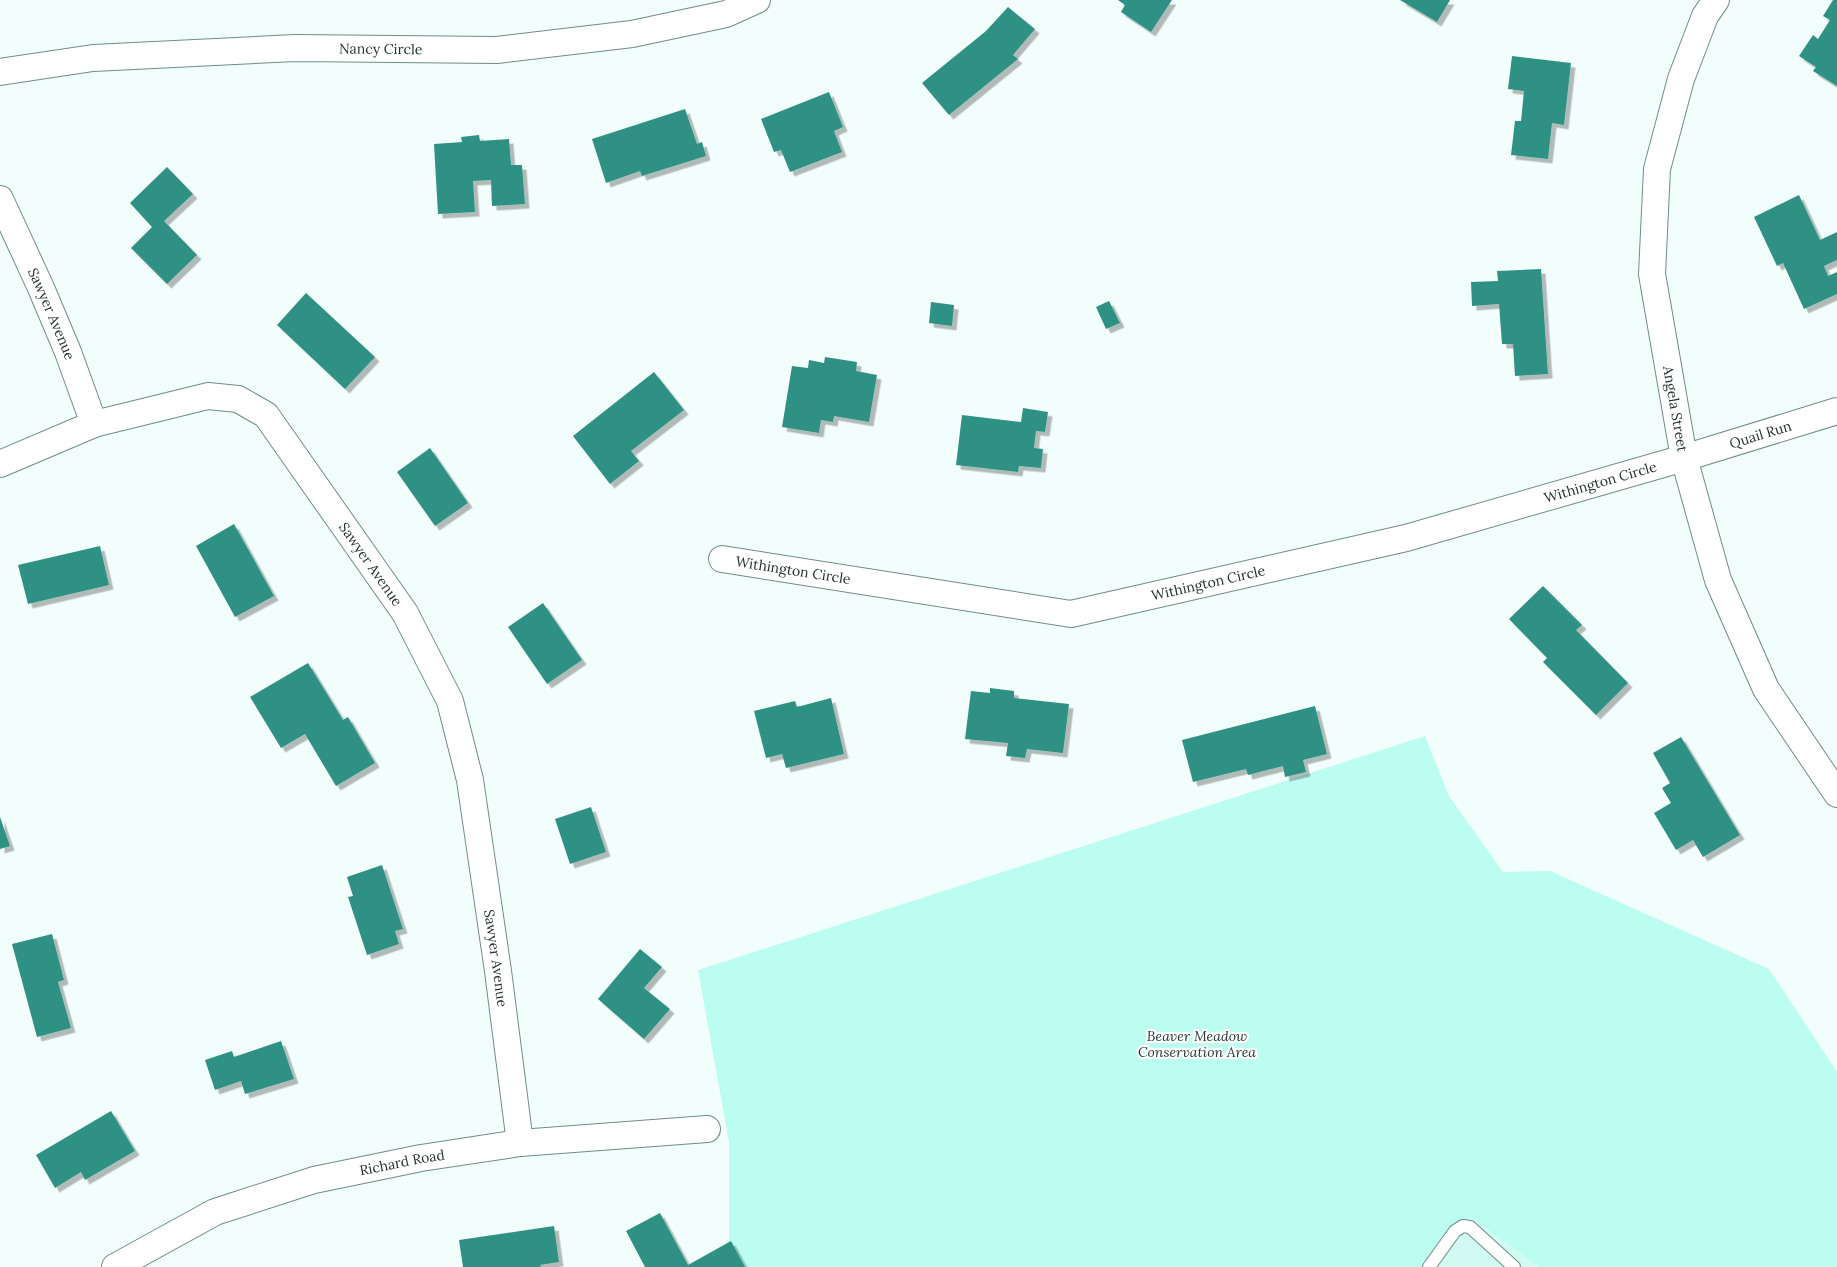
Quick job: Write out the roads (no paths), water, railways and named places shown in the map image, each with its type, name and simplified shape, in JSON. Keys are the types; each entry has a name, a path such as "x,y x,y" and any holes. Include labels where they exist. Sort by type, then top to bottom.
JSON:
{"street":[{"name":"Nancy Circle","path":"0,72 92,58 296,48 497,50 619,36 726,14 757,0"},
{"name":"Angela Street","path":"1716,0 1705,16 1681,79 1657,169 1652,274 1684,458 1718,580 1766,689 1837,794"},
{"name":"Sawyer Avenue","path":"0,199 68,352 94,424 208,396 238,399 266,416 405,614 450,701 470,780 498,971 520,1143"},
{"name":"Quail Run","path":"1684,458 1837,411"},
{"path":"0,464 94,424"},
{"name":"Withington Circle","path":"722,560 1072,614 1406,538 1684,458"},
{"name":"Richard Road","path":"115,1267 215,1212 314,1180 421,1158 520,1143 707,1129"}],"lane":[{"path":"1429,1267 1455,1231 1463,1226 1470,1227 1514,1267"}],"park label":[{"name":"Beaver Meadow Conservation Area","path":"1197,1044"}]}
